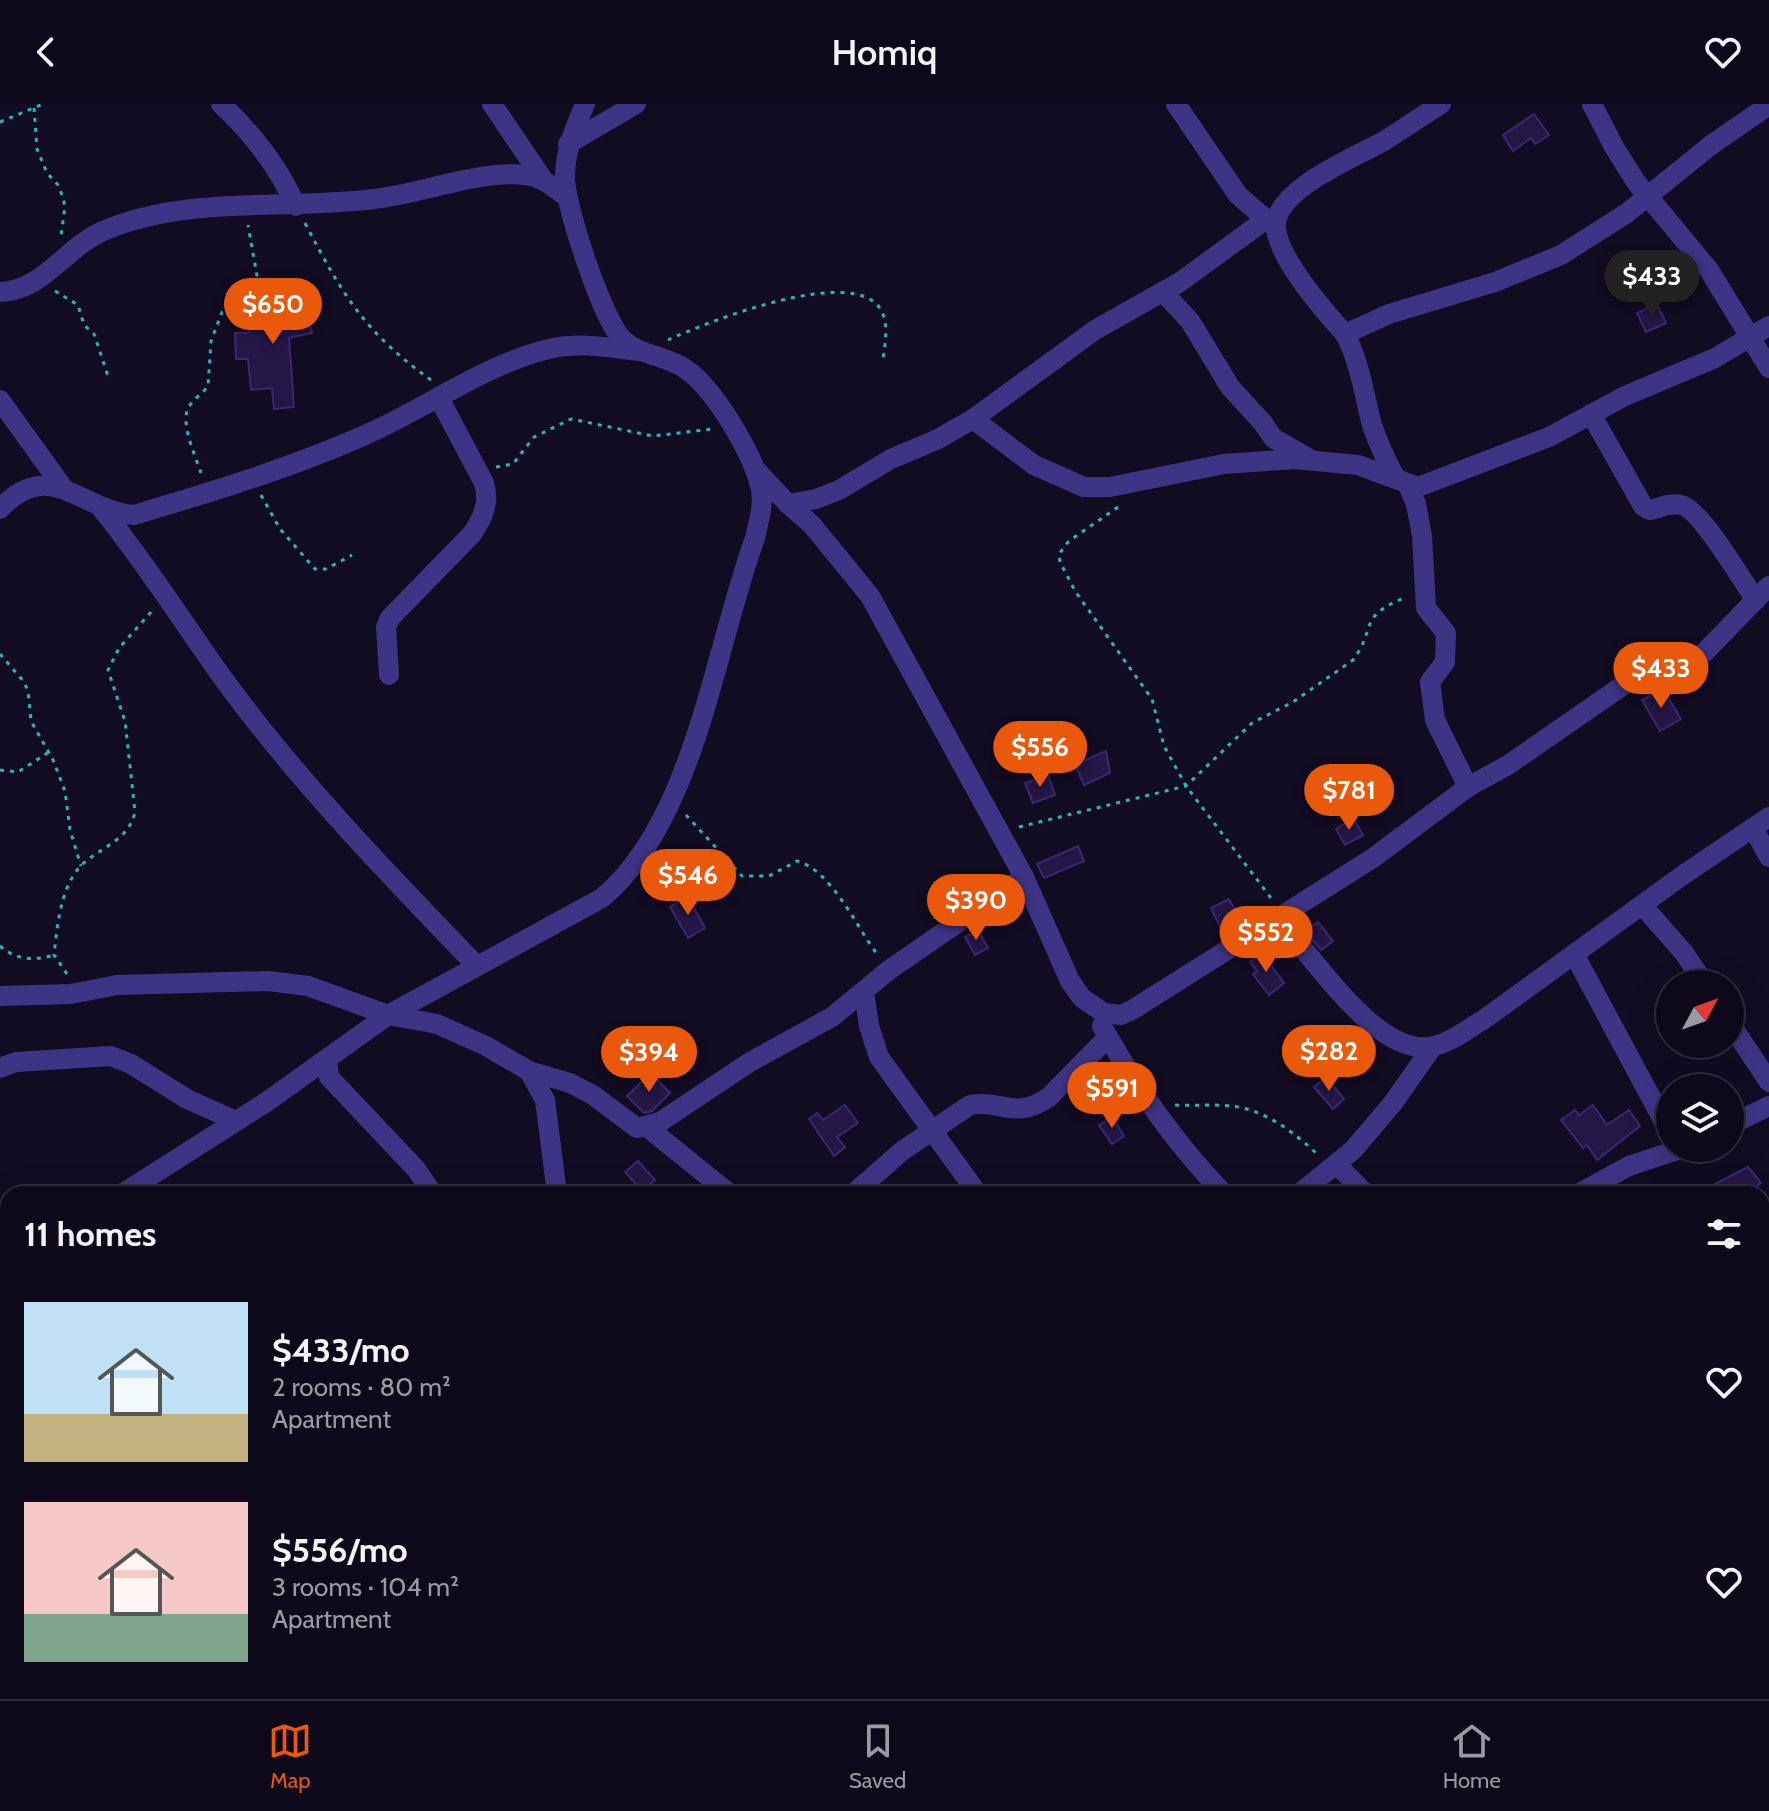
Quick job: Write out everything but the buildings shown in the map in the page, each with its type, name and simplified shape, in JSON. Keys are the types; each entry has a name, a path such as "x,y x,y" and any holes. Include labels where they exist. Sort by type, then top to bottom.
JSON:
{"street":[{"path":"221,104 254,138 286,184 296,206"},
{"path":"492,104 544,181"},
{"path":"134,1186 327,1060 388,1015 602,898 621,882 651,838 671,800 707,703 755,538 762,508 762,492 755,469 703,383 683,367 626,343 614,329 567,197 564,177 568,144 585,104"},
{"path":"568,144 636,104"},
{"path":"1176,104 1238,195 1270,224 1289,260 1345,334 1362,380 1383,455 1416,504 1422,536 1427,611 1446,633 1445,662 1430,682 1435,720 1468,787"},
{"path":"788,504 839,490 891,459 938,439 973,419 1095,330 1163,292 1270,224 1295,194 1441,104"},
{"path":"1592,104 1614,147 1647,197 1709,270 1769,368"},
{"path":"1345,334 1389,314 1538,266 1598,232 1764,114"},
{"path":"0,292 20,289 101,231 145,217 183,210 296,206 375,199 503,174 528,175 544,181 567,197"},
{"path":"1163,292 1190,321 1230,387 1273,438 1312,459"},
{"path":"973,419 1034,465 1084,487 1110,487 1224,464 1312,459 1358,465 1418,487 1549,437 1625,396 1715,358 1769,326"},
{"path":"0,509 22,490 50,485 118,514 134,515 252,477 366,435 513,362 554,348 580,345 643,351"},
{"path":"389,675 386,627 390,618 472,534 482,519 487,493 446,394"},
{"path":"0,400 64,489"},
{"path":"1091,1006 1112,1015 1132,1010 1373,858 1468,787 1508,765 1625,684 1686,665 1701,656 1762,593 1691,510 1678,504 1650,510 1643,506 1591,414"},
{"path":"755,469 812,525 870,596 1024,877 1070,981 1091,1006 1151,1104 1218,1186"},
{"path":"99,505 223,678 323,802 476,965"},
{"path":"1281,918 1371,1022 1392,1039 1420,1047 1433,1046 1483,1020 1761,822 1769,857"},
{"path":"0,996 71,994 117,985 269,981 308,986 388,1015 437,1024 486,1046 529,1071 570,1083 593,1095 632,1126 647,1127 660,1122 750,1062 832,1017 889,970 1024,877"},
{"path":"1643,906 1696,970"},
{"path":"1574,954 1656,1108"},
{"path":"864,992 869,1026 879,1057 972,1186"},
{"path":"862,1186 902,1151 970,1105 981,1103 1020,1110 1038,1105 1108,1037"},
{"path":"1744,1044 1769,1082"},
{"path":"1309,1186 1334,1167 1393,1103 1433,1046"},
{"path":"0,1068 16,1062 111,1056 131,1064 187,1099 236,1121"},
{"path":"327,1060 329,1077 416,1169 428,1186"},
{"path":"529,1071 545,1100 556,1186"},
{"path":"1744,1118 1769,1106"},
{"path":"647,1127 720,1186"},
{"path":"1593,1186 1656,1154"},
{"path":"1334,1167 1357,1186"}],"path":[{"path":"0,122 43,104"},
{"path":"34,108 37,149 47,173 58,185 65,206 50,269 60,295 78,305 84,325 94,334 109,379"},
{"path":"202,493 203,480 192,453 186,413 208,386 211,341 222,312 257,293 249,206"},
{"path":"296,206 327,266 367,326 446,394"},
{"path":"643,351 705,323 736,313 829,292 868,299 881,311 886,327 883,359"},
{"path":"476,469 513,464 534,437 571,419 653,436 731,425"},
{"path":"252,477 268,511 315,569 326,569 352,555"},
{"path":"1125,503 1069,541 1059,554 1060,562 1075,591 1152,699 1164,746 1186,786 1281,918"},
{"path":"72,977 64,972 54,955 64,897 81,866 126,833 135,812 125,721 108,670 119,648 152,610 159,585"},
{"path":"999,832 1186,786 1252,723 1293,702 1353,660 1360,651 1369,625 1383,607 1426,590"},
{"path":"0,654 28,691 31,721 49,752 65,791 70,830 81,866"},
{"path":"0,770 18,772 49,752"},
{"path":"671,800 742,876 769,876 797,861 809,864 822,876 889,970"},
{"path":"0,946 22,959 54,955"},
{"path":"1151,1104 1234,1106 1251,1111 1292,1132 1334,1167"}]}
